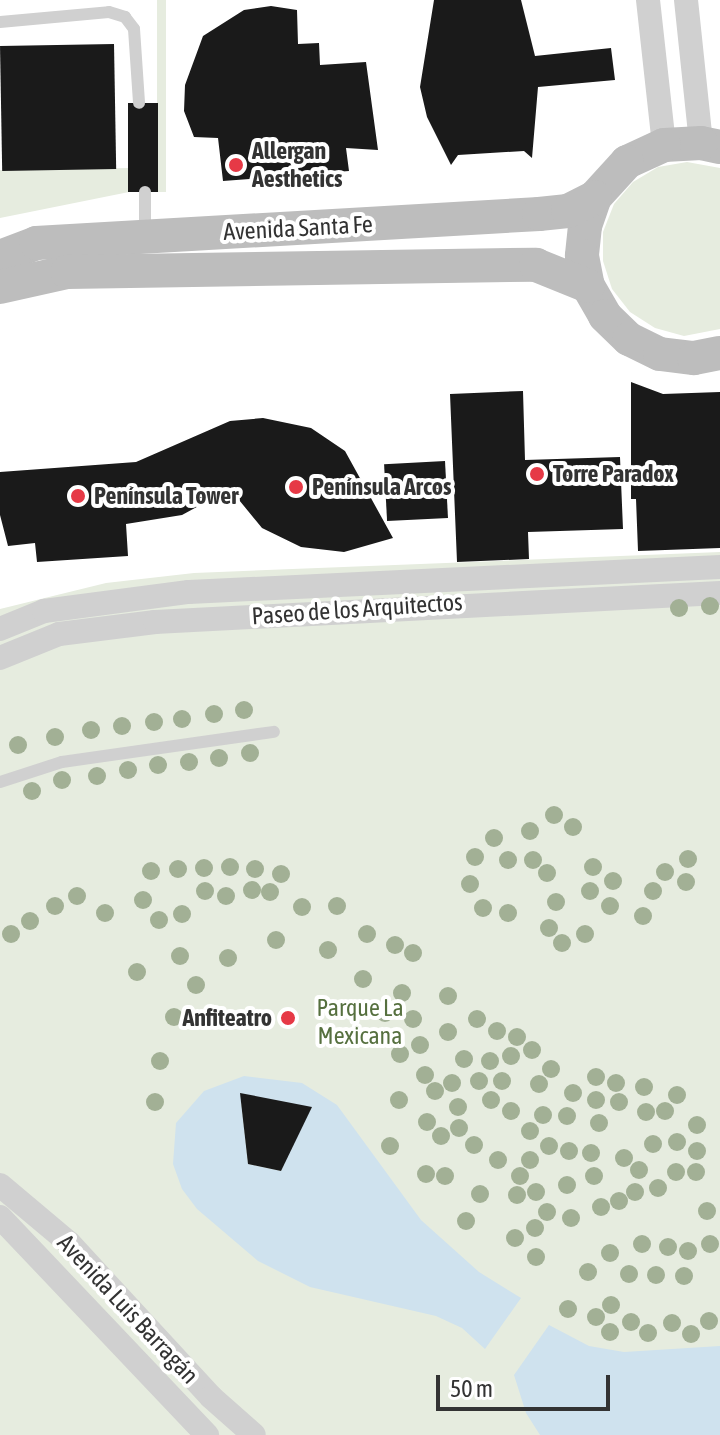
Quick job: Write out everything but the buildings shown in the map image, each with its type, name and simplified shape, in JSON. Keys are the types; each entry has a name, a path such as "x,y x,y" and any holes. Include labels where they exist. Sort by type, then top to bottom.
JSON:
{"street":[{"path":"648,0 664,145"},
{"path":"686,0 710,145 664,145 627,162 595,197 583,241 588,286 605,316 629,339 660,354 694,358 720,353"},
{"name":"Avenida Santa Fe","path":"0,257 36,243 539,214 568,211 595,197"},
{"name":"Avenida Santa Fe","path":"0,287 67,272 524,265 588,286"},
{"name":"Paseo de los Arquitectos","path":"0,658 35,640 87,629 720,567"},
{"name":"Paseo de los Arquitectos","path":"0,629 44,611 189,592 720,593"},
{"name":"Avenida Luis Barragán","path":"0,1185 69,1243 211,1397 254,1435"},
{"name":"Avenida Luis Barragán","path":"0,1217 207,1435"}],"lane":[{"path":"0,22 109,12 125,17 134,29 139,103"},
{"path":"145,192 145,237"},
{"path":"0,782 62,762 274,732"}],"green space":[{"path":"157,0 166,0 166,192 157,192"},
{"path":"687,162 720,168 720,329 684,336 655,328 630,312 612,289 603,261 603,232 614,204 633,182 658,167"},
{"path":"129,168 129,192 0,218 0,170"},
{"name":"Parque La Mexicana","path":"720,552 720,1435 0,1435 0,609 106,583 194,573"}],"water":[{"path":"244,1076 302,1083 337,1105 421,1220 479,1272 521,1298 485,1349 462,1328 436,1316 310,1287 258,1261 197,1209 182,1189 173,1164 176,1123 204,1091","holes":["245,1095 306,1109 281,1171 248,1164 241,1101"]},
{"path":"549,1325 589,1346 624,1352 720,1346 720,1435 540,1435 526,1413 514,1375"}],"place":[{"name":"Allergan Aesthetics","path":"236,165"},
{"name":"Torre Paradox","path":"537,474"},
{"name":"Península Arcos","path":"296,487"},
{"name":"Península Tower","path":"78,496"},
{"name":"Anfiteatro","path":"288,1018"}]}
